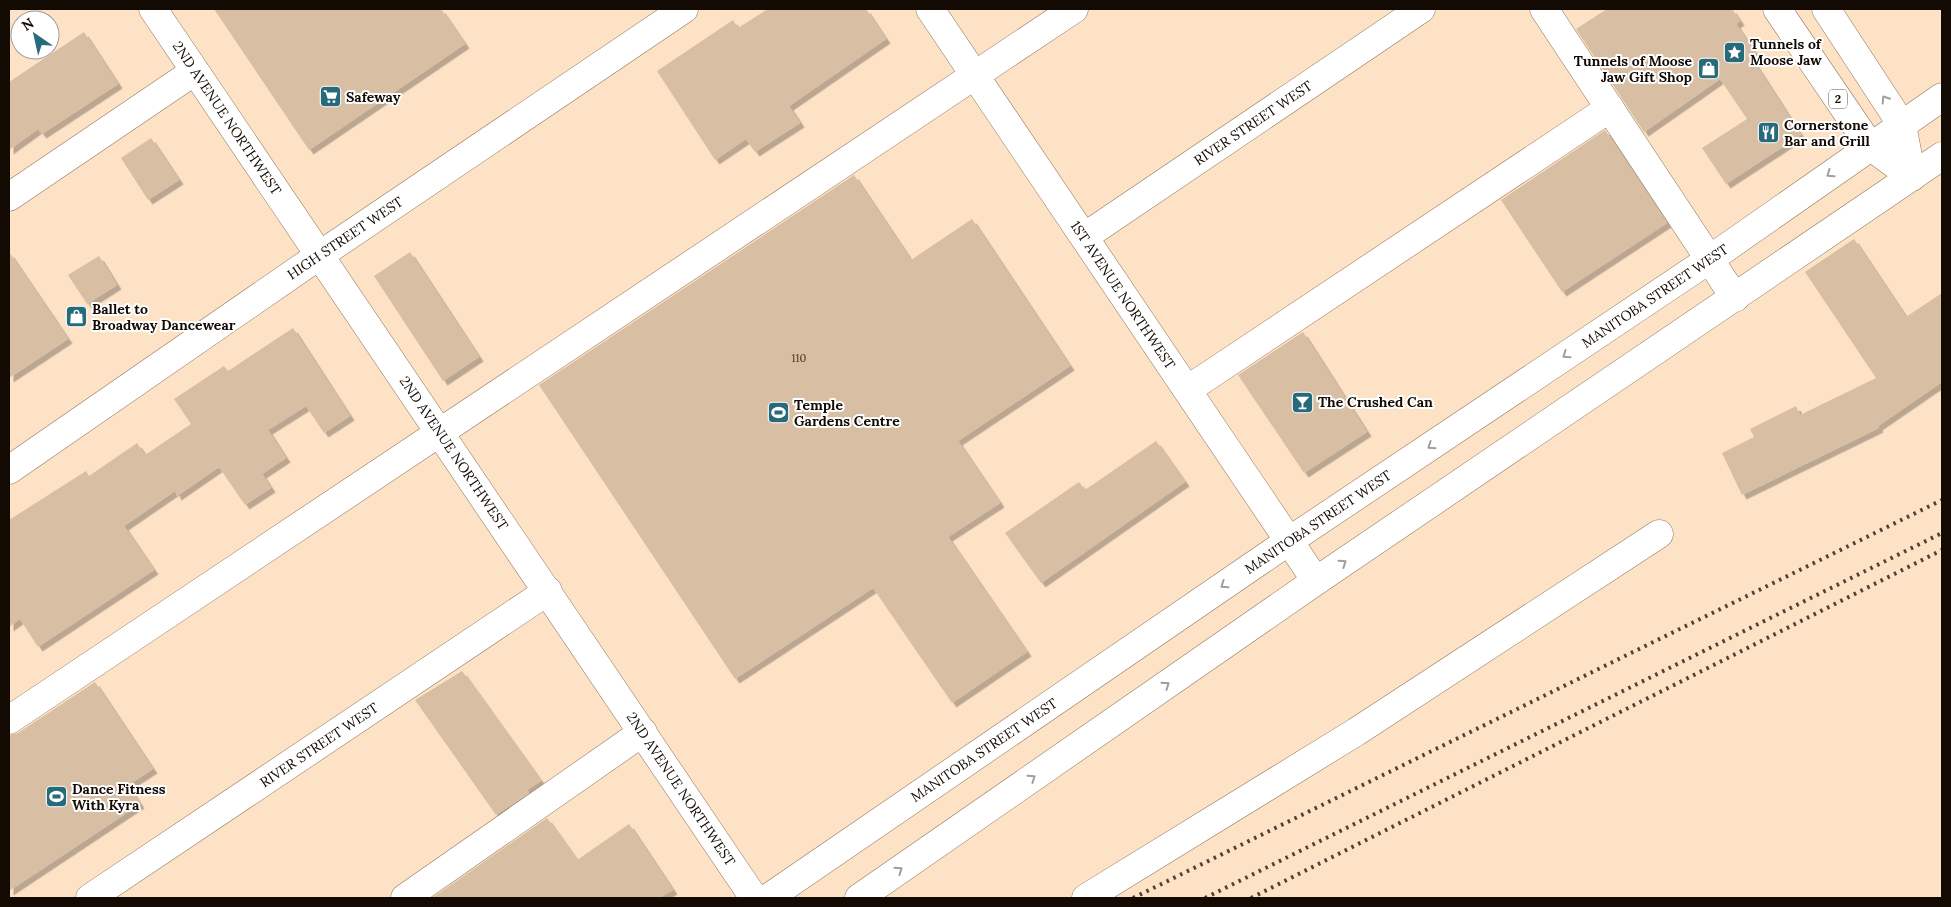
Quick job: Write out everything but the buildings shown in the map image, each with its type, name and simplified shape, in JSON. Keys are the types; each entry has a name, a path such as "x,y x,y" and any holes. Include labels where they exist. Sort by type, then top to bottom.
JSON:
{"main road":[{"name":"2ND AVENUE NORTHWEST","path":"153,9 754,898"},
{"name":"HIGH STREET WEST","path":"9,470 320,255 684,9"},
{"name":"1ST AVENUE NORTHWEST","path":"930,9 1316,581"},
{"path":"9,720 1074,9"},
{"name":"RIVER STREET WEST","path":"1084,237 1421,9"},
{"path":"1544,9 1735,298"},
{"name":"2","path":"1777,9 1870,146 1912,177"},
{"path":"1826,9 1902,125 1912,177"},
{"path":"9,197 195,71"},
{"name":"MANITOBA STREET WEST","path":"768,898 1289,541 1710,259 1942,97"},
{"path":"1187,390 1610,108"},
{"path":"859,898 1316,581 1942,156"},
{"path":"1086,898 1356,732 1659,534"},
{"name":"RIVER STREET WEST","path":"90,898 548,591"},
{"path":"405,898 643,732"}],"railway":[{"path":"1133,898 1942,500"},
{"path":"1205,898 1942,533"},
{"path":"1251,898 1942,550"}],"place":[{"name":"Tunnels of Moose Jaw","path":"1734,52"},
{"name":"Tunnels of Moose Jaw Gift Shop","path":"1708,69"},
{"name":"Safeway","path":"330,97"},
{"name":"Cornerstone Bar and Grill","path":"1768,133"},
{"name":"Ballet to Broadway Dancewear","path":"76,317"},
{"name":"The Crushed Can","path":"1302,402"},
{"name":"Temple Gardens Centre","path":"778,413"},
{"name":"Dance Fitness With Kyra","path":"56,797"}]}
